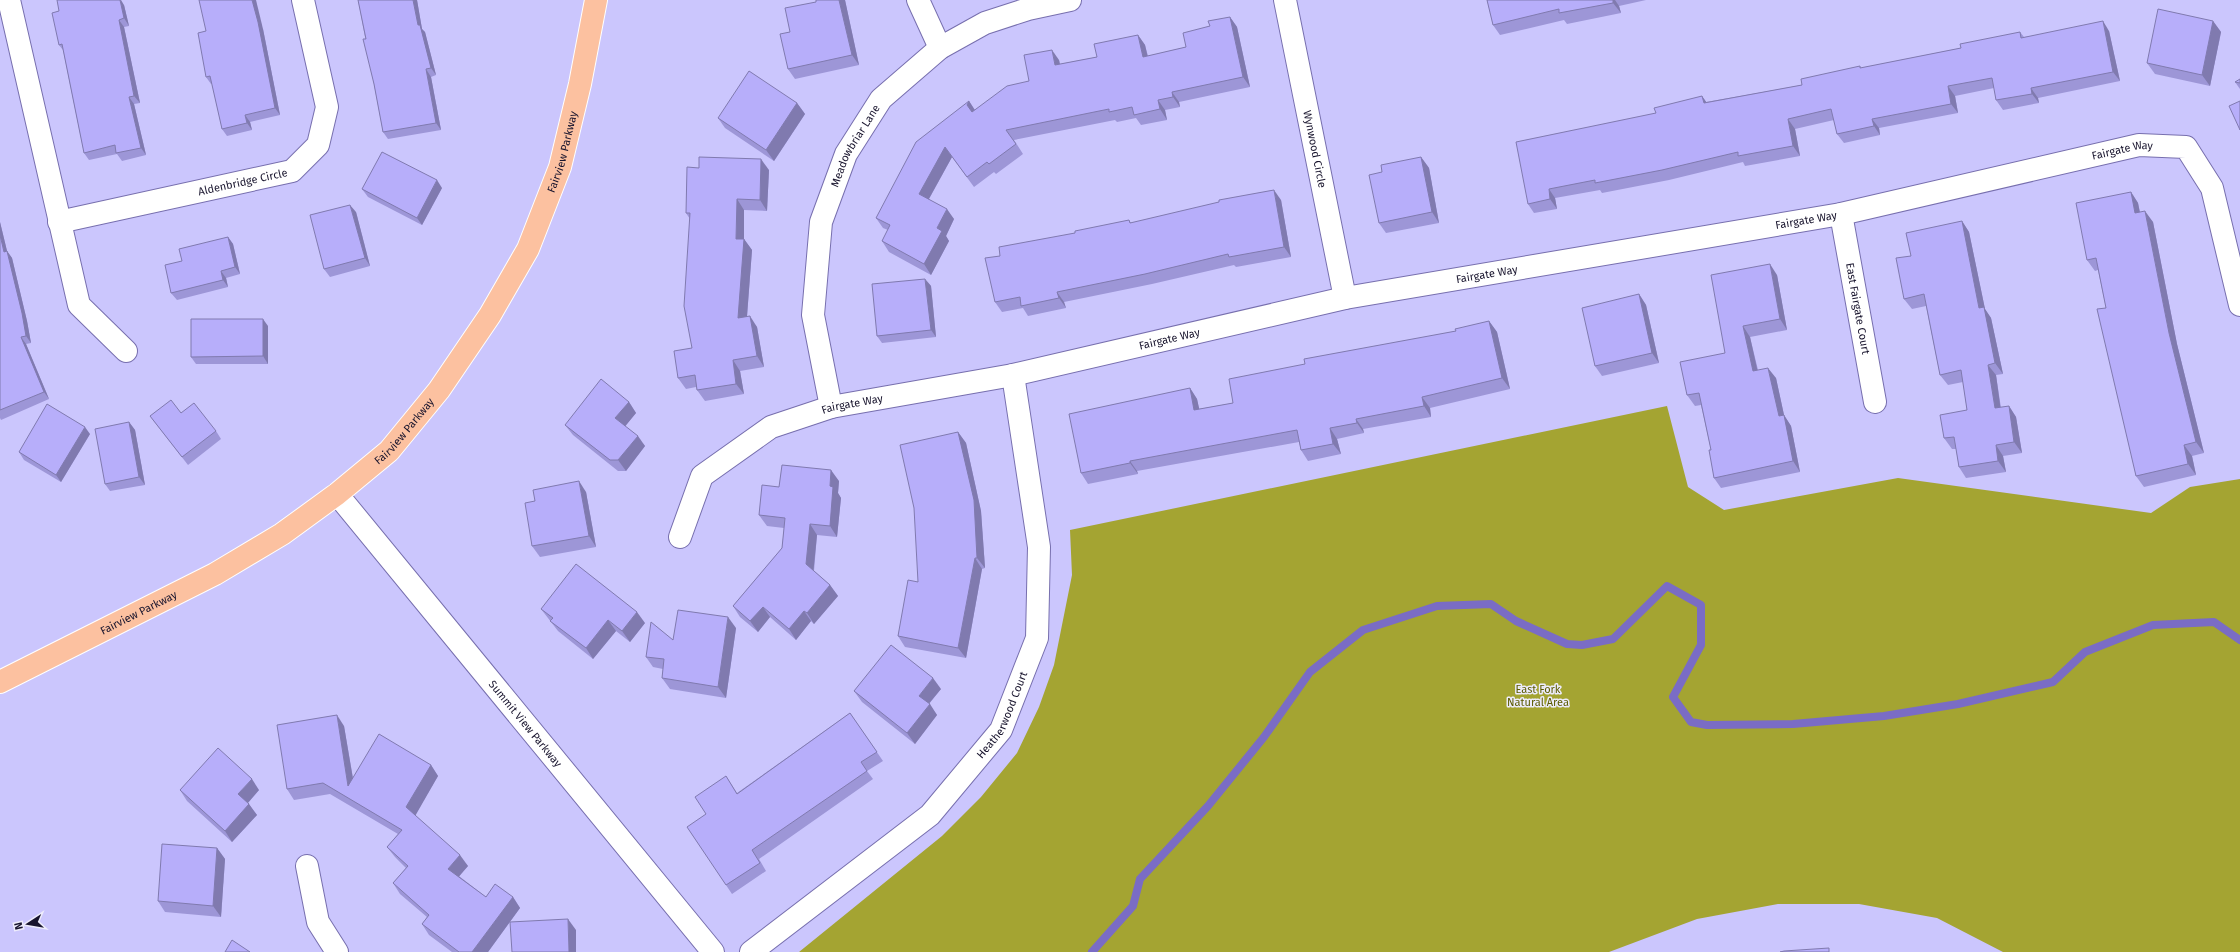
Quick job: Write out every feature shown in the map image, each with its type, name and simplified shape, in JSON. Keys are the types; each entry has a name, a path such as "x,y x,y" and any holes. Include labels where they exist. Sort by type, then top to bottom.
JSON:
{"main road":[{"name":"Fairview Parkway","path":"0,682 215,574 282,534 337,494 389,450 439,390 490,316 528,249 560,167 580,84 596,0"}],"street":[{"path":"9,0 78,306 126,351"},
{"name":"Aldenbridge Circle","path":"59,222 292,171 318,146 327,107 304,0"},
{"path":"918,0 940,48"},
{"name":"Meadowbriar Lane","path":"831,407 814,315 821,222 846,154 881,99 940,48 985,23 1028,9 1070,0"},
{"name":"Wynwood Circle","path":"1285,0 1345,298"},
{"name":"Fairgate Way","path":"680,536 702,476 771,427 831,407 1013,376 1345,298 1841,214 2139,145 2186,147 2212,188 2240,305"},
{"name":"East Fairgate Court","path":"1841,214 1875,402"},
{"name":"Heatherwood Court","path":"751,952 930,815 1001,730 1037,638 1039,547 1013,376"},
{"name":"Summit View Parkway","path":"337,494 713,952"},
{"path":"307,866 318,922 337,952"}],"green space":[{"name":"East Fork Natural Area","path":"1667,406 1688,487 1724,510 1898,478 2151,513 2190,487 2240,479 2240,952 2003,952 1937,918 1859,904 1778,904 1697,919 1609,952 799,952 942,836 981,797 1017,753 1039,707 1054,665 1072,575 1070,530"}],"building":[{"path":"57,0 120,0 124,18 119,20 134,96 129,97 141,148 116,153 115,145 84,153 62,44 59,45 52,13 59,11"},
{"path":"199,0 252,0 258,22 275,108 245,115 247,123 222,129 210,76 206,77 198,33 206,31"},
{"path":"358,0 413,0 418,25 420,25 431,68 426,69 436,123 383,132 374,84 363,39 366,39"},
{"path":"816,0 839,0 852,55 788,69 780,34 790,32 785,8 816,2"},
{"path":"1487,0 1613,0 1613,3 1559,13 1559,9 1493,25"},
{"path":"2158,9 2213,21 2202,75 2147,63"},
{"path":"1230,17 1243,77 1172,92 1173,97 1158,100 1160,109 1134,115 1132,107 1109,112 1109,109 1006,130 1016,144 989,164 987,162 967,177 945,147 919,194 947,209 937,228 942,231 924,264 882,241 890,225 876,218 916,142 969,101 967,105 972,112 1007,86 1029,81 1024,55 1052,50 1055,65 1097,57 1094,44 1138,35 1143,57 1186,47 1183,33 1210,26 1208,21"},
{"path":"2103,21 2113,72 2031,88 2032,94 1996,100 1992,78 1948,86 1951,104 1872,119 1874,126 1837,134 1831,109 1788,119 1793,146 1738,156 1738,152 1662,170 1595,183 1595,180 1549,189 1550,199 1528,204 1516,142 1656,113 1654,108 1702,96 1704,103 1802,85 1801,79 1860,66 1860,68 1961,48 1960,44 2020,32 2021,38"},
{"path":"749,71 797,103 766,150 718,118"},
{"path":"2240,101 2240,130 2229,106"},
{"path":"382,152 437,180 417,218 362,189"},
{"path":"699,157 761,159 760,200 737,199 736,239 744,239 738,318 750,316 757,356 733,360 736,384 697,390 695,375 678,378 674,351 692,348 684,306 690,213 686,213 687,167 699,168"},
{"path":"1421,157 1432,212 1379,223 1369,175 1382,172 1381,165"},
{"path":"1274,190 1284,247 1229,257 1228,254 1145,274 1057,292 1059,298 1021,306 1020,297 995,302 985,258 1000,256 999,247 1075,233 1075,231 1129,220 1130,223 1219,202 1219,200"},
{"path":"2131,192 2135,213 2145,211 2169,333 2196,442 2184,445 2188,464 2136,476 2097,309 2106,308 2096,258 2087,260 2076,203"},
{"path":"350,205 365,258 324,269 310,215"},
{"path":"1962,221 1979,308 1984,307 1995,363 1988,365 1995,408 2009,406 2014,442 1996,445 1998,461 1959,467 1954,437 1944,438 1940,415 1967,410 1961,370 1940,375 1924,294 1904,299 1896,258 1911,256 1906,233"},
{"path":"0,235 4,252 7,251 22,313 26,336 21,337 44,392 0,410"},
{"path":"228,237 235,267 221,271 223,280 171,293 165,265 182,261 179,249"},
{"path":"1770,264 1780,319 1743,326 1753,371 1768,368 1779,416 1784,415 1793,461 1714,478 1709,450 1711,450 1699,393 1687,395 1680,362 1725,353 1711,275"},
{"path":"925,279 931,330 877,336 872,284"},
{"path":"1639,294 1652,353 1595,366 1582,308"},
{"path":"191,319 263,319 263,356 191,357"},
{"path":"1489,321 1502,378 1422,397 1424,406 1356,419 1357,423 1330,428 1333,444 1301,450 1297,430 1130,461 1130,463 1081,473 1069,414 1190,388 1194,410 1233,403 1229,379 1305,364 1304,359 1456,331 1455,329"},
{"path":"601,379 629,402 615,418 638,436 618,460 610,460 565,425"},
{"path":"171,400 181,413 194,403 216,431 182,457 150,416"},
{"path":"47,404 85,427 56,475 19,452"},
{"path":"129,422 139,477 105,484 95,429"},
{"path":"958,432 974,500 977,558 975,558 958,648 898,636 908,580 918,582 914,508 900,445"},
{"path":"782,465 831,470 830,486 833,487 830,526 810,524 806,564 830,585 807,613 804,611 789,629 763,607 750,621 733,606 782,548 785,518 759,515 762,485 779,487"},
{"path":"579,481 589,536 532,546 525,503 535,501 533,490"},
{"path":"576,564 637,612 622,631 608,620 586,648 550,621 553,618 541,609"},
{"path":"678,610 728,617 718,687 662,678 664,659 646,657 651,622 673,640"},
{"path":"891,645 933,678 919,696 930,704 907,733 854,691"},
{"path":"850,713 877,752 861,762 867,771 752,850 760,863 726,885 687,827 706,814 695,797 726,776 737,794"},
{"path":"337,715 348,786 379,734 431,765 406,807 460,855 448,869 486,897 495,884 513,897 472,952 459,952 422,924 429,915 393,883 408,866 387,847 402,830 323,783 287,789 277,725"},
{"path":"218,748 252,779 238,794 249,804 225,831 180,790"},
{"path":"162,844 217,848 213,906 158,901"},
{"path":"568,919 569,952 512,952 510,922"},
{"path":"232,940 250,952 225,952"},
{"path":"1829,948 1829,952 1780,952 1784,951"}],"waterway":[{"path":"1092,952 1133,906 1140,879 1208,806 1264,737 1310,672 1363,630 1437,606 1491,604 1516,621 1567,644 1582,645 1613,639 1667,586 1701,605 1701,645 1673,697 1691,722 1707,725 1793,724 1884,716 1958,704 2053,682 2085,652 2153,625 2214,622 2240,640"}]}
